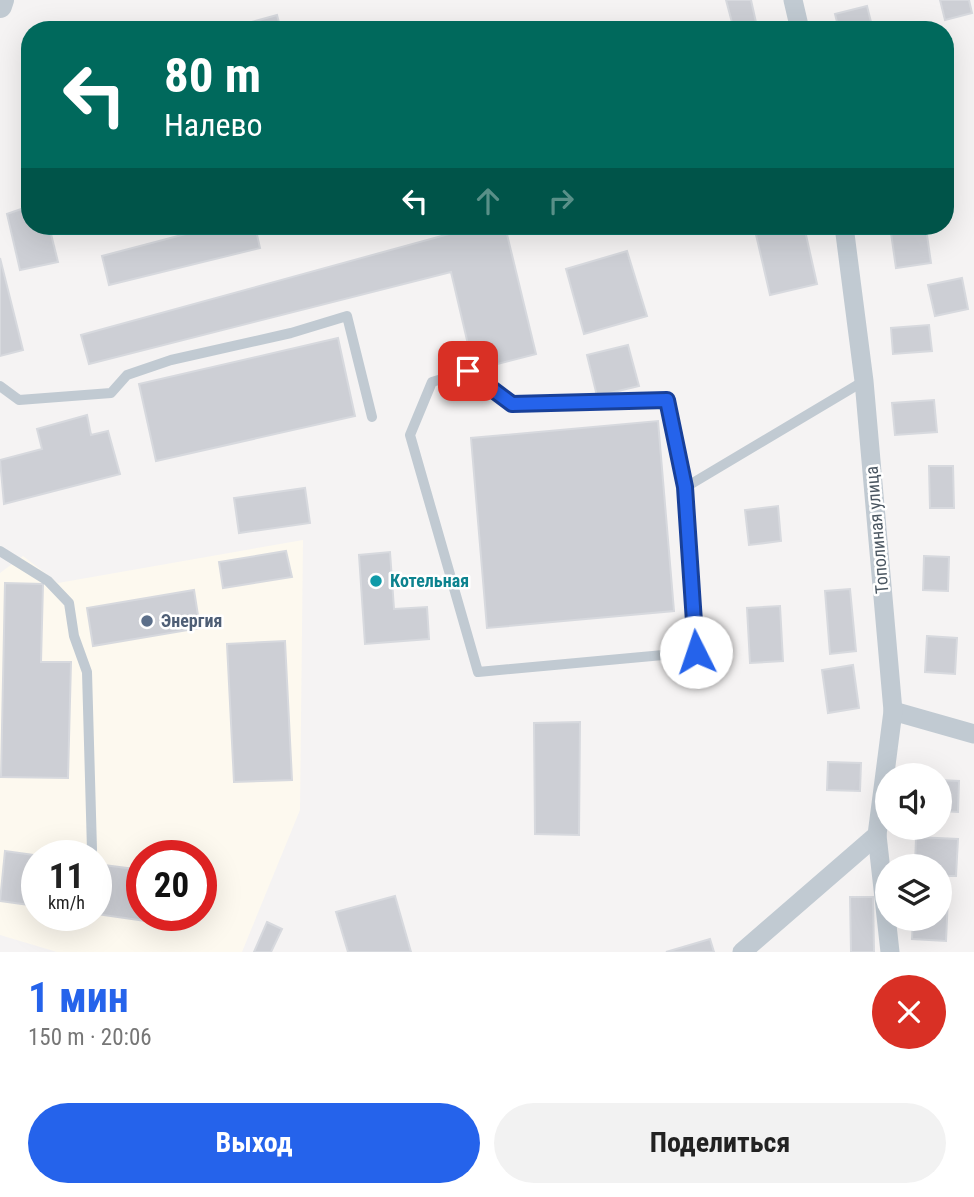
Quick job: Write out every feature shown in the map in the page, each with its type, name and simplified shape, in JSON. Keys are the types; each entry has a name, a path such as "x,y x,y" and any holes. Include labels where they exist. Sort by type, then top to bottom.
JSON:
{"street":[{"path":"0,6 2,0"},
{"path":"793,0 798,21"},
{"name":"Тополиная улица","path":"845,235 864,381 893,711 886,763"},
{"path":"893,711 974,734"},
{"path":"743,952 875,837"},
{"name":"Тополиная улица","path":"878,840 890,952"}],"lane":[{"path":"0,386 19,400 111,393 127,375 171,360 291,333 347,316 360,358 372,418"},
{"path":"468,371 512,404 667,400 685,487 696,652 478,672 410,435 432,382 468,371"},
{"path":"685,487 864,381"},
{"path":"0,551 48,582 69,603 74,636 88,672 92,840"}],"shaded area":[{"path":"303,540 300,810 242,952 57,952 0,935 0,573 23,556 58,583"}],"building":[{"path":"726,0 751,0 756,21 732,21"},
{"path":"940,0 969,0 972,13 945,20"},
{"path":"867,6 871,21 837,21 835,14"},
{"path":"277,15 279,21 255,21"},
{"path":"21,209 21,235 51,235 58,262 20,270 7,214"},
{"path":"182,235 257,235 260,248 109,285 102,256"},
{"path":"445,235 507,235 536,354 474,370 451,272 89,364 81,335"},
{"path":"756,235 806,235 817,284 770,295"},
{"path":"891,235 927,235 931,263 896,268"},
{"path":"627,251 647,316 584,334 566,269"},
{"path":"0,258 23,350 0,356"},
{"path":"962,278 968,309 935,316 928,285"},
{"path":"929,325 932,351 893,354 891,328"},
{"path":"338,338 355,416 156,461 139,384"},
{"path":"628,345 639,386 597,396 587,355"},
{"path":"934,400 937,432 895,435 892,403"},
{"path":"87,415 91,435 108,431 120,474 4,504 0,460 42,449 37,429"},
{"path":"658,421 674,611 487,628 471,438"},
{"path":"929,466 953,466 954,508 930,508"},
{"path":"305,488 310,523 239,533 234,498"},
{"path":"778,506 781,541 749,545 745,510"},
{"path":"286,551 292,577 223,588 219,562"},
{"name":"Котельная","path":"390,552 394,609 427,607 429,639 365,644 359,555"},
{"path":"924,556 949,557 948,591 923,590"},
{"path":"5,583 43,584 41,662 71,662 68,778 1,777"},
{"path":"850,589 856,651 830,654 825,591"},
{"path":"194,590 200,628 93,646 87,608"},
{"path":"780,606 783,661 750,663 747,608"},
{"path":"927,636 957,638 955,674 925,672"},
{"path":"285,641 292,780 234,782 227,644"},
{"path":"853,665 859,708 828,713 822,670"},
{"path":"580,722 579,835 535,834 534,723"},
{"path":"828,762 861,763 860,791 827,790"},
{"path":"952,781 959,781 958,812 952,812"},
{"path":"958,839 956,876 952,876 952,854 915,854 916,840"},
{"path":"5,851 21,853 21,904 0,901"},
{"path":"112,866 126,868 126,918 112,916"},
{"path":"395,896 411,952 348,952 336,912"},
{"path":"850,897 873,897 874,952 851,952"},
{"path":"267,922 282,929 271,952 254,952"},
{"path":"912,931 946,931 946,941 912,939"},
{"path":"710,939 714,952 666,952"}],"place":[{"name":"Котельная","path":"376,581"},
{"name":"Энергия","path":"147,621"}],"route":[{"path":"468,371 512,404 667,400 685,487 696,652"}]}
